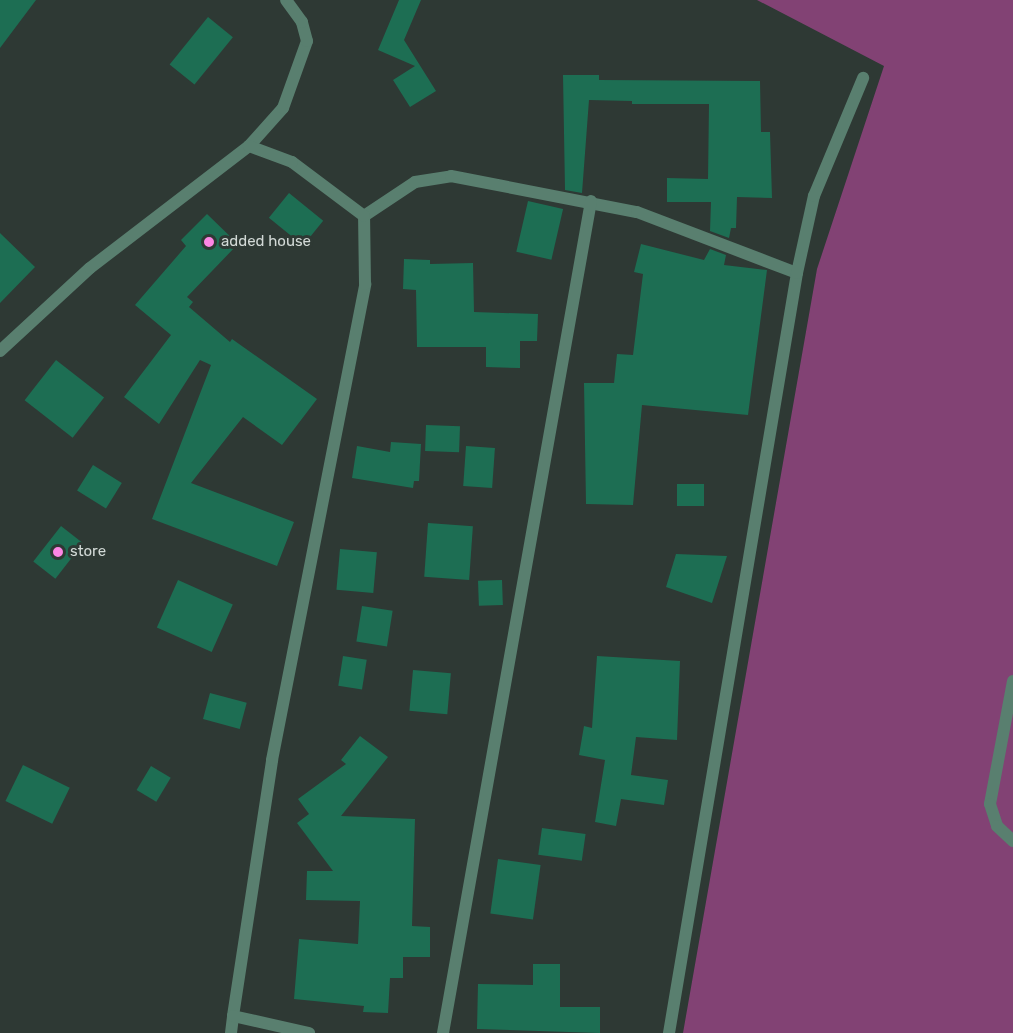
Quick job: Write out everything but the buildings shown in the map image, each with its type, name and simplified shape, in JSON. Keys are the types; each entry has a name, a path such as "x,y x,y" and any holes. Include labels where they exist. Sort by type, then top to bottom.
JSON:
{"street":[{"path":"0,351 90,268 249,146 283,108 303,61 307,41 302,22 286,0"},
{"path":"669,1033 797,273 814,196 863,78"},
{"path":"249,146 292,162 364,216"},
{"path":"364,216 415,182 452,176 591,201 637,212 797,273"},
{"path":"443,1033 591,201"},
{"path":"231,1033 272,760 366,284 364,216"},
{"path":"1013,681 990,804 997,826 1013,841"},
{"path":"233,1016 309,1033"}],"shaded area":[{"path":"757,0 1013,0 1013,1033 683,1033 817,269 884,66"}],"place":[{"name":"added house","path":"209,242"},
{"name":"store","path":"58,552"}]}
